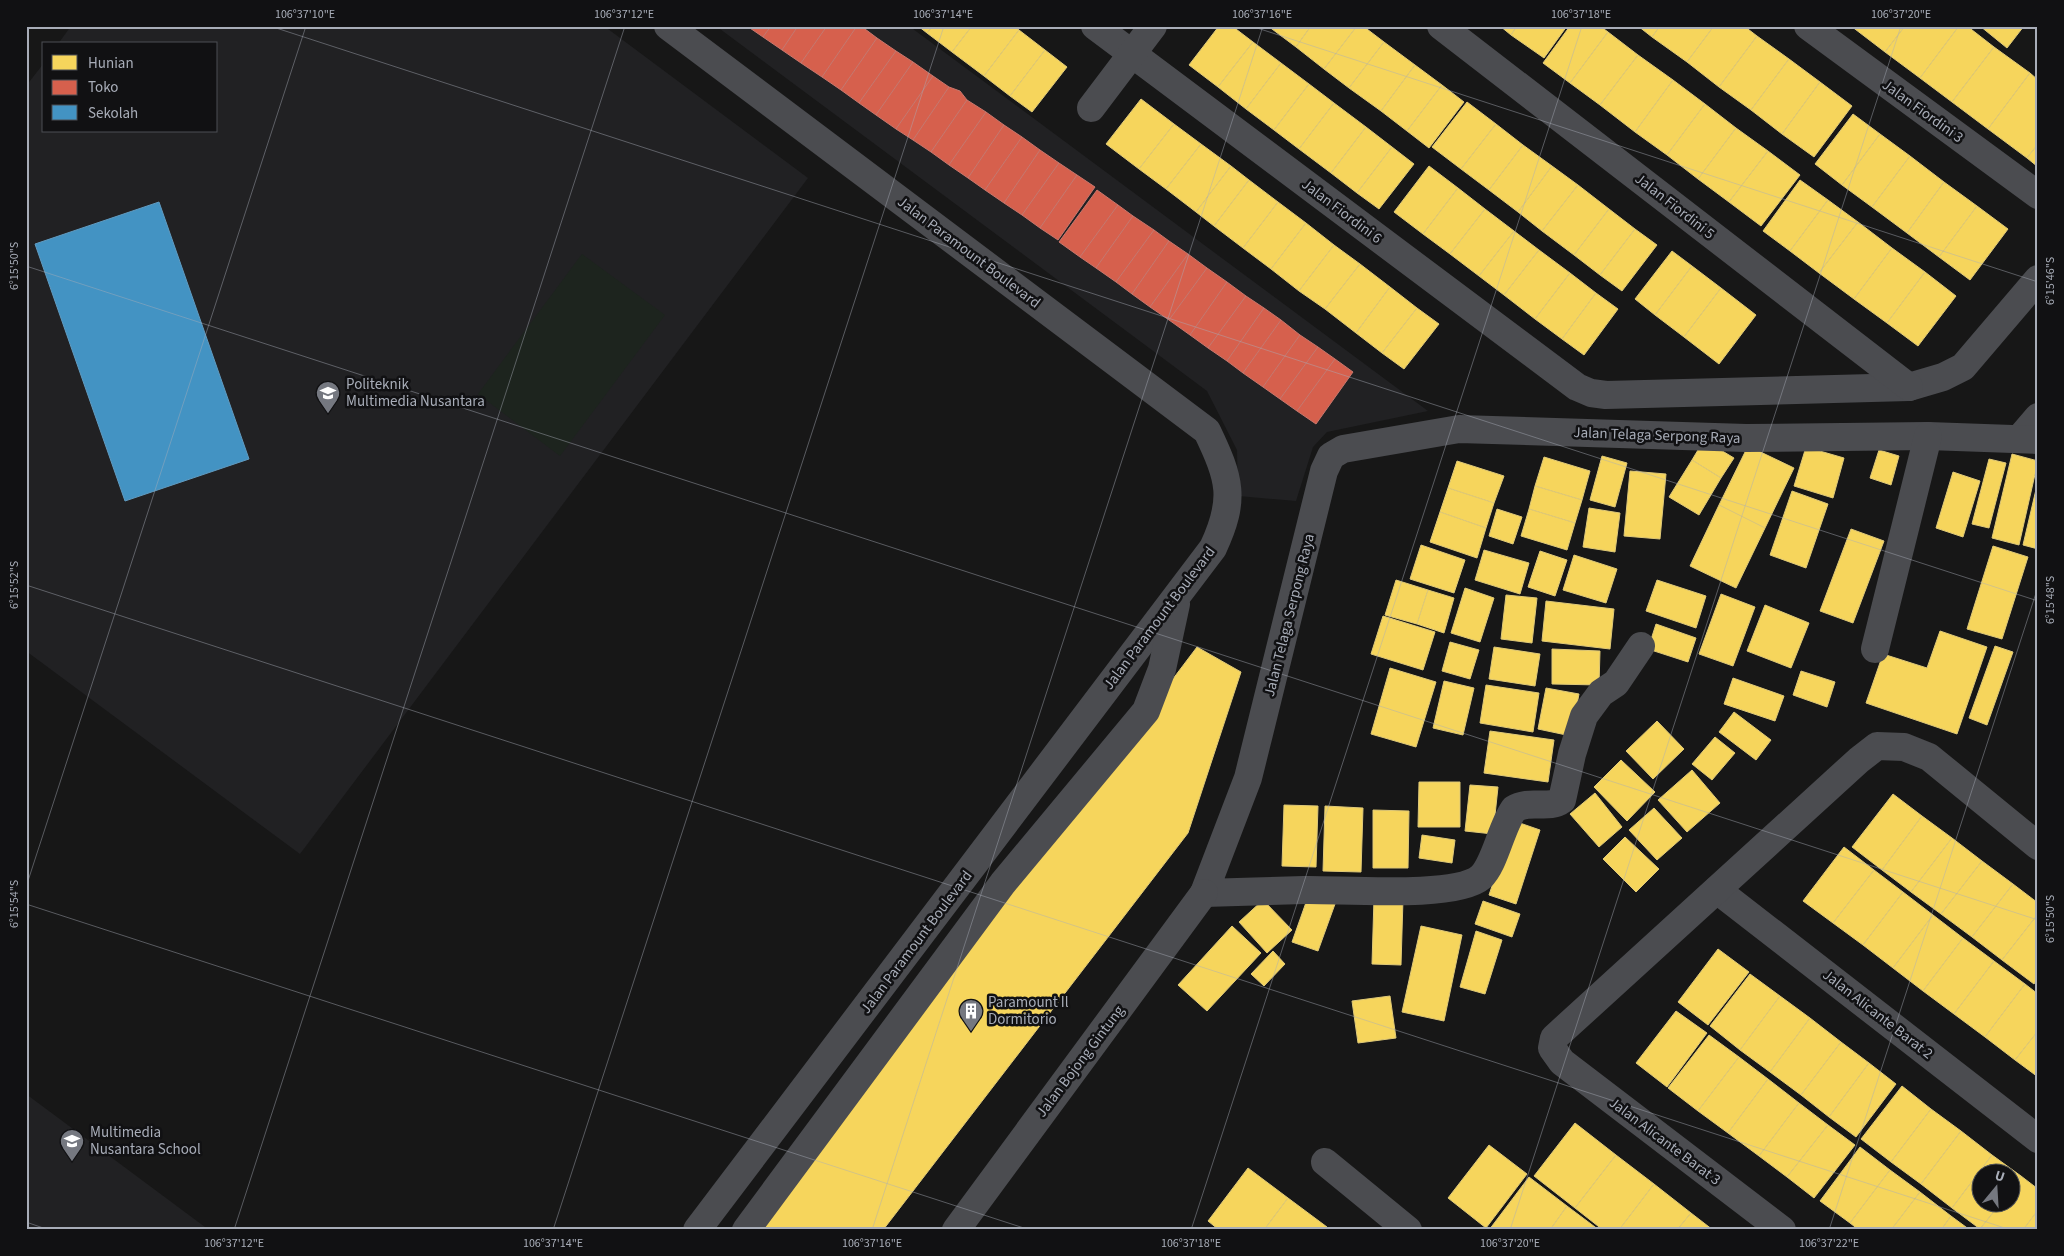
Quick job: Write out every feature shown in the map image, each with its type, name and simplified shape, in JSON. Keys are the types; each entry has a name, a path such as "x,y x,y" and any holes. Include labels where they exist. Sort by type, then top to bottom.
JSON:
{"street":[{"name":"Jalan Paramount Boulevard","path":"668,26 1207,431 1226,478 1228,505 1224,525 1213,548 697,1230"},
{"name":"Jalan Fiordini 6","path":"1094,26 1577,387 1590,393 1606,395 1909,386"},
{"path":"1091,108 1153,26"},
{"name":"Jalan Fiordini 5","path":"1441,26 1909,386"},
{"name":"Jalan Fiordini 3","path":"1808,26 2038,195"},
{"path":"1909,386 1942,377 1963,368 2038,279"},
{"path":"2029,439 2038,417"},
{"name":"Jalan Telaga Serpong Raya","path":"1204,893 1248,778 1324,472 1331,456 1343,449 1459,429 1746,438 1928,436 2029,439"},
{"path":"1875,649 1928,436"},
{"path":"746,1230 1003,883 1146,711 1162,669 1177,595"},
{"path":"1204,893 1304,890 1430,890 1471,883 1482,877 1509,816 1514,809 1522,804 1557,804 1562,800 1572,754 1584,716 1601,694 1616,683 1641,646"},
{"path":"1717,890 1859,760 1877,746 1904,747 1929,757 2038,846"},
{"name":"Jalan Alicante Barat 3","path":"1717,890 1554,1038 1552,1048 1562,1062 1782,1230"},
{"name":"Jalan Alicante Barat 2","path":"1717,890 2038,1139"},
{"name":"Jalan Bojong Gintung","path":"956,1230 1204,893"},
{"path":"1325,1162 1408,1230"}],"shaded area":[{"name":"Politeknik Multimedia Nusantara","path":"71,26 604,26 808,178 300,854 26,651 26,86 42,66 42,132 218,132 218,42 59,42"},
{"path":"716,26 909,26 1428,411 1327,432 1313,447 1296,501 1238,496 1237,450 1207,391"},
{"path":"582,254 665,315 560,456 478,394"},
{"name":"Multimedia Nusantara School","path":"26,1094 209,1230 26,1230"}],"building: Hunian":[{"path":"918,26 933,26 927,33"},
{"path":"933,26 972,26 952,52 927,33"},
{"path":"972,26 1014,26 1019,30 984,76 952,52"},
{"path":"1219,26 1232,26 1253,42 1218,87 1189,65"},
{"path":"1268,26 1311,26 1296,47"},
{"path":"1311,26 1357,26 1324,69 1296,47"},
{"path":"1357,26 1363,26 1384,42 1349,88 1324,69"},
{"path":"1500,26 1517,26 1511,35"},
{"path":"1517,26 1567,26 1544,58 1511,35"},
{"path":"1570,26 1600,26 1608,32 1570,83 1543,63"},
{"path":"1638,26 1660,26 1652,37"},
{"path":"1660,26 1714,26 1687,62 1652,37"},
{"path":"1714,26 1744,26 1757,36 1719,87 1687,62"},
{"path":"1851,26 1905,26 1885,52"},
{"path":"1905,26 1959,26 1920,78 1885,52"},
{"path":"1959,26 1967,26 1994,47 1952,102 1920,78"},
{"path":"1980,26 2024,26 2007,48"},
{"path":"1019,30 1045,50 1010,96 984,76"},
{"path":"1608,32 1638,55 1600,105 1570,83"},
{"path":"1757,36 1789,59 1751,110 1719,87"},
{"path":"1253,42 1281,63 1246,109 1218,87"},
{"path":"1384,42 1415,65 1381,111 1349,88"},
{"path":"1994,47 2030,73 1988,129 1952,102"},
{"path":"1045,50 1067,67 1032,112 1010,96"},
{"path":"1638,55 1673,80 1635,132 1600,105"},
{"path":"1789,59 1820,82 1782,134 1751,110"},
{"path":"1281,63 1309,84 1274,130 1246,109"},
{"path":"1415,65 1442,85 1407,131 1381,111"},
{"path":"2030,73 2038,80 2038,144 2027,158 1988,129"},
{"path":"1673,80 1705,104 1667,155 1635,132"},
{"path":"1820,82 1852,106 1814,157 1782,134"},
{"path":"1309,84 1334,103 1299,149 1274,130"},
{"path":"1442,85 1464,102 1429,148 1407,131"},
{"path":"1141,99 1174,124 1139,169 1106,144"},
{"path":"1467,102 1496,124 1461,169 1432,147"},
{"path":"1334,103 1366,127 1331,173 1299,149"},
{"path":"1705,104 1736,128 1698,179 1667,155"},
{"path":"1853,114 1880,134 1842,185 1815,164"},
{"path":"1174,124 1201,144 1166,189 1139,169"},
{"path":"1496,124 1523,145 1489,190 1461,169"},
{"path":"1366,127 1392,147 1357,193 1331,173"},
{"path":"1736,128 1768,151 1729,202 1698,179"},
{"path":"1880,134 1910,156 1872,207 1842,185"},
{"path":"1201,144 1231,166 1196,212 1166,189"},
{"path":"2038,144 2038,167 2027,158"},
{"path":"1523,145 1552,166 1518,212 1489,190"},
{"path":"1392,147 1414,164 1379,209 1357,193"},
{"path":"1768,151 1800,175 1761,226 1729,202"},
{"path":"1910,156 1944,182 1907,233 1872,207"},
{"path":"1231,166 1249,180 1214,226 1196,212"},
{"path":"1429,166 1458,188 1423,234 1394,212"},
{"path":"1552,166 1578,185 1542,231 1518,212"},
{"path":"1249,180 1278,202 1243,248 1214,226"},
{"path":"1800,180 1828,200 1790,251 1763,231"},
{"path":"1944,182 1977,206 1939,257 1907,233"},
{"path":"1578,185 1609,209 1574,255 1542,231"},
{"path":"1458,188 1485,209 1450,254 1423,234"},
{"path":"1828,200 1858,222 1819,273 1790,251"},
{"path":"1278,202 1306,223 1271,269 1243,248"},
{"path":"1977,206 2008,229 1970,280 1939,257"},
{"path":"1485,209 1514,231 1479,276 1450,254"},
{"path":"1609,209 1635,229 1600,275 1574,255"},
{"path":"1858,222 1892,248 1854,299 1819,273"},
{"path":"1306,223 1334,245 1299,291 1271,269"},
{"path":"1635,229 1657,245 1622,291 1600,275"},
{"path":"1514,231 1539,250 1504,295 1479,276"},
{"path":"1334,245 1360,264 1325,309 1299,291"},
{"path":"1892,248 1925,272 1887,323 1854,299"},
{"path":"1539,250 1570,273 1535,319 1504,295"},
{"path":"1672,251 1692,266 1655,315 1635,299"},
{"path":"1360,264 1390,287 1356,333 1325,309"},
{"path":"1692,266 1721,288 1684,337 1655,315"},
{"path":"1925,272 1956,296 1918,346 1887,323"},
{"path":"1570,273 1596,293 1562,339 1535,319"},
{"path":"1390,287 1417,308 1382,353 1356,333"},
{"path":"1721,288 1756,315 1719,364 1684,337"},
{"path":"1596,293 1618,309 1584,355 1562,339"},
{"path":"1417,308 1439,324 1404,369 1382,353"},
{"path":"1704,440 1734,458 1721,478 1692,460"},
{"path":"1748,446 1794,468 1765,528 1719,505"},
{"path":"1806,447 1844,458 1833,498 1794,486"},
{"path":"1879,450 1899,456 1891,485 1870,478"},
{"path":"2012,454 2038,461 2019,545 1992,538"},
{"path":"1602,456 1627,463 1615,507 1590,500"},
{"path":"1544,457 1590,471 1582,500 1535,486"},
{"path":"1989,459 2006,463 1989,528 1972,524"},
{"path":"1692,460 1721,478 1699,515 1669,497"},
{"path":"1457,461 1504,476 1494,503 1448,488"},
{"path":"1630,471 1666,474 1660,539 1624,536"},
{"path":"1953,472 1980,481 1963,537 1936,528"},
{"path":"2038,481 2038,549 2023,545"},
{"path":"1535,486 1582,500 1575,523 1529,509"},
{"path":"1448,488 1494,503 1486,528 1440,512"},
{"path":"1792,491 1828,504 1806,568 1770,555"},
{"path":"1719,505 1765,528 1736,588 1690,566"},
{"path":"1589,508 1620,513 1615,552 1583,547"},
{"path":"1497,509 1522,517 1513,544 1489,536"},
{"path":"1529,509 1575,523 1567,550 1521,536"},
{"path":"1440,512 1486,528 1477,558 1430,542"},
{"path":"1851,529 1884,541 1853,623 1820,611"},
{"path":"1421,545 1465,560 1454,593 1410,579"},
{"path":"1993,546 2028,557 2002,639 1967,629"},
{"path":"1484,550 1529,563 1520,594 1475,580"},
{"path":"1540,551 1567,560 1555,596 1528,587"},
{"path":"1574,555 1617,569 1606,603 1563,590"},
{"path":"1396,580 1428,590 1417,624 1385,615"},
{"path":"1657,580 1706,596 1696,628 1646,611"},
{"path":"1465,588 1494,598 1480,642 1451,633"},
{"path":"1428,590 1454,598 1444,633 1417,624"},
{"path":"1721,594 1755,607 1733,666 1699,654"},
{"path":"1506,595 1537,598 1532,643 1501,639"},
{"path":"1546,601 1614,609 1610,649 1542,641"},
{"path":"1765,605 1809,623 1791,668 1747,651"},
{"path":"1383,616 1435,632 1423,670 1371,654"},
{"path":"1656,624 1696,638 1688,662 1648,649"},
{"path":"1940,631 1987,647 1957,734 1866,703 1883,654 1927,668"},
{"path":"1450,642 1479,650 1470,679 1442,671"},
{"path":"1995,646 2013,652 1987,725 1969,718"},
{"name":"Paramount Il Dormitorio","path":"1197,647 1241,672 1188,833 883,1230 757,1230"},
{"path":"1494,647 1540,654 1535,686 1489,679"},
{"path":"1552,649 1600,651 1599,685 1552,684"},
{"path":"1390,668 1436,682 1416,747 1371,734"},
{"path":"1801,671 1835,682 1827,707 1793,695"},
{"path":"1733,678 1784,696 1775,721 1724,704"},
{"path":"1444,681 1474,688 1463,735 1433,728"},
{"path":"1486,685 1539,693 1533,732 1480,723"},
{"path":"1546,688 1579,694 1571,736 1538,729"},
{"path":"1734,712 1771,740 1756,760 1719,732"},
{"path":"1657,721 1684,749 1653,779 1626,751"},
{"path":"1490,731 1554,740 1548,782 1484,773"},
{"path":"1715,737 1735,753 1712,780 1692,764"},
{"path":"1621,760 1655,792 1627,821 1594,787"},
{"path":"1692,770 1720,803 1687,832 1658,800"},
{"path":"1419,782 1460,782 1460,827 1418,827"},
{"path":"1470,785 1498,787 1493,834 1465,831"},
{"path":"1595,793 1622,827 1599,847 1570,814"},
{"path":"1893,794 1922,816 1882,870 1852,847"},
{"path":"1284,805 1318,806 1316,867 1282,866"},
{"path":"1325,806 1363,808 1361,872 1323,871"},
{"path":"1654,808 1682,838 1657,860 1629,830"},
{"path":"1373,810 1409,811 1408,868 1373,868"},
{"path":"1922,816 1952,838 1911,892 1882,870"},
{"path":"1514,821 1540,830 1516,904 1489,895"},
{"path":"1422,835 1455,840 1452,863 1419,858"},
{"path":"1625,837 1659,869 1636,892 1603,859"},
{"path":"1952,838 1982,861 1941,914 1911,892"},
{"path":"1844,847 1874,870 1833,923 1803,901"},
{"path":"1982,861 2013,884 1972,937 1941,914"},
{"path":"1874,870 1903,892 1863,945 1833,923"},
{"path":"2013,884 2038,903 2038,914 2002,960 1972,937"},
{"path":"1903,892 1933,915 1893,968 1863,945"},
{"path":"1309,894 1335,904 1318,951 1292,942"},
{"path":"1374,898 1403,899 1401,965 1372,964"},
{"path":"1263,900 1292,930 1267,953 1239,922"},
{"path":"1483,901 1520,914 1512,937 1475,924"},
{"path":"2038,914 2038,978 2034,984 2002,960"},
{"path":"1933,915 1963,938 1923,991 1893,968"},
{"path":"1232,926 1261,953 1207,1011 1178,985"},
{"path":"1421,926 1462,935 1444,1021 1402,1012"},
{"path":"1476,931 1502,940 1485,994 1460,987"},
{"path":"1963,938 1994,961 1954,1014 1923,991"},
{"path":"1718,949 1749,972 1708,1025 1678,1002"},
{"path":"1273,951 1285,964 1264,986 1251,974"},
{"path":"1994,961 2025,984 1985,1037 1954,1014"},
{"path":"1750,974 1780,996 1740,1050 1710,1026"},
{"path":"2025,984 2038,994 2038,1031 2015,1060 1985,1037"},
{"path":"1390,996 1396,1038 1358,1043 1352,1001"},
{"path":"1780,996 1810,1018 1770,1072 1740,1050"},
{"path":"1676,1011 1707,1033 1667,1087 1636,1063"},
{"path":"1810,1018 1841,1042 1801,1095 1770,1072"},
{"path":"2038,1031 2038,1077 2015,1060"},
{"path":"1709,1035 1739,1057 1698,1111 1668,1088"},
{"path":"1841,1042 1869,1063 1829,1117 1801,1095"},
{"path":"1739,1057 1768,1079 1728,1133 1698,1111"},
{"path":"1869,1063 1896,1084 1856,1137 1829,1117"},
{"path":"1768,1079 1799,1103 1759,1156 1728,1133"},
{"path":"1902,1086 1931,1109 1891,1162 1861,1139"},
{"path":"1799,1103 1828,1125 1787,1177 1759,1156"},
{"path":"1931,1109 1961,1131 1921,1184 1891,1162"},
{"path":"1575,1123 1616,1155 1575,1208 1534,1176"},
{"path":"1828,1125 1855,1145 1814,1198 1787,1177"},
{"path":"1961,1131 1992,1155 1985,1164 1972,1164 1972,1182 1952,1208 1921,1184"},
{"path":"1489,1145 1527,1174 1486,1228 1448,1198"},
{"path":"1860,1147 1890,1170 1850,1223 1820,1201"},
{"path":"1616,1155 1654,1184 1619,1230 1603,1230 1575,1208"},
{"path":"1992,1155 2004,1164 1985,1164"},
{"path":"1248,1168 1288,1198 1264,1230 1219,1230 1208,1221"},
{"path":"1890,1170 1920,1192 1891,1230 1859,1230 1850,1223"},
{"path":"1529,1177 1567,1206 1550,1230 1489,1230"},
{"path":"2022,1177 2038,1189 2038,1210 2023,1230 1980,1229 1992,1214 2022,1214"},
{"path":"1972,1182 1972,1214 1992,1214 1980,1229 1952,1208"},
{"path":"1654,1184 1691,1213 1677,1230 1619,1230"},
{"path":"1920,1192 1951,1216 1941,1230 1891,1230"},
{"path":"1288,1198 1327,1227 1325,1230 1264,1230"},
{"path":"1567,1206 1599,1230 1550,1230"},
{"path":"2038,1210 2038,1230 2023,1230"},
{"path":"1691,1213 1713,1230 1677,1230"},
{"path":"1951,1216 1970,1230 1941,1230"}],"building: Toko":[{"path":"747,26 771,26 763,37"},
{"path":"771,26 798,26 782,50 763,37"},
{"path":"798,26 827,26 801,63 782,50"},
{"path":"827,26 857,26 822,77 801,63"},
{"path":"857,26 861,26 877,38 841,90 822,77"},
{"path":"877,38 896,51 859,103 841,90"},
{"path":"896,51 913,62 876,115 859,103"},
{"path":"913,62 933,76 896,129 876,115"},
{"path":"933,76 949,87 913,140 896,129"},
{"path":"949,87 960,91 967,100 931,152 913,140"},
{"path":"967,100 986,112 949,165 931,152"},
{"path":"986,112 1004,125 968,178 949,165"},
{"path":"1004,125 1022,137 985,190 968,178"},
{"path":"1022,137 1040,150 1004,203 985,190"},
{"path":"1040,150 1059,163 1022,215 1004,203"},
{"path":"1059,163 1077,175 1040,228 1022,215"},
{"path":"1077,175 1095,187 1058,240 1040,228"},
{"path":"1097,190 1118,205 1080,257 1059,242"},
{"path":"1118,205 1133,216 1096,268 1080,257"},
{"path":"1133,216 1154,230 1116,282 1096,268"},
{"path":"1154,230 1169,241 1132,294 1116,282"},
{"path":"1169,241 1188,254 1150,307 1132,294"},
{"path":"1188,254 1207,268 1169,320 1150,307"},
{"path":"1207,268 1227,282 1190,335 1169,320"},
{"path":"1227,282 1246,296 1208,348 1190,335"},
{"path":"1246,296 1264,308 1227,361 1208,348"},
{"path":"1264,308 1281,320 1243,373 1227,361"},
{"path":"1281,320 1300,335 1263,387 1243,373"},
{"path":"1300,335 1318,347 1280,399 1263,387"},
{"path":"1318,347 1335,359 1297,411 1280,399"},
{"path":"1335,359 1353,372 1316,424 1297,411"}],"building: Sekolah":[{"path":"159,202 249,459 125,501 35,244"}],"place":[{"name":"Politeknik Multimedia Nusantara","path":"328,414"},
{"name":"Paramount Il Dormitorio","path":"971,1032"},
{"name":"Multimedia Nusantara School","path":"72,1162"}]}
